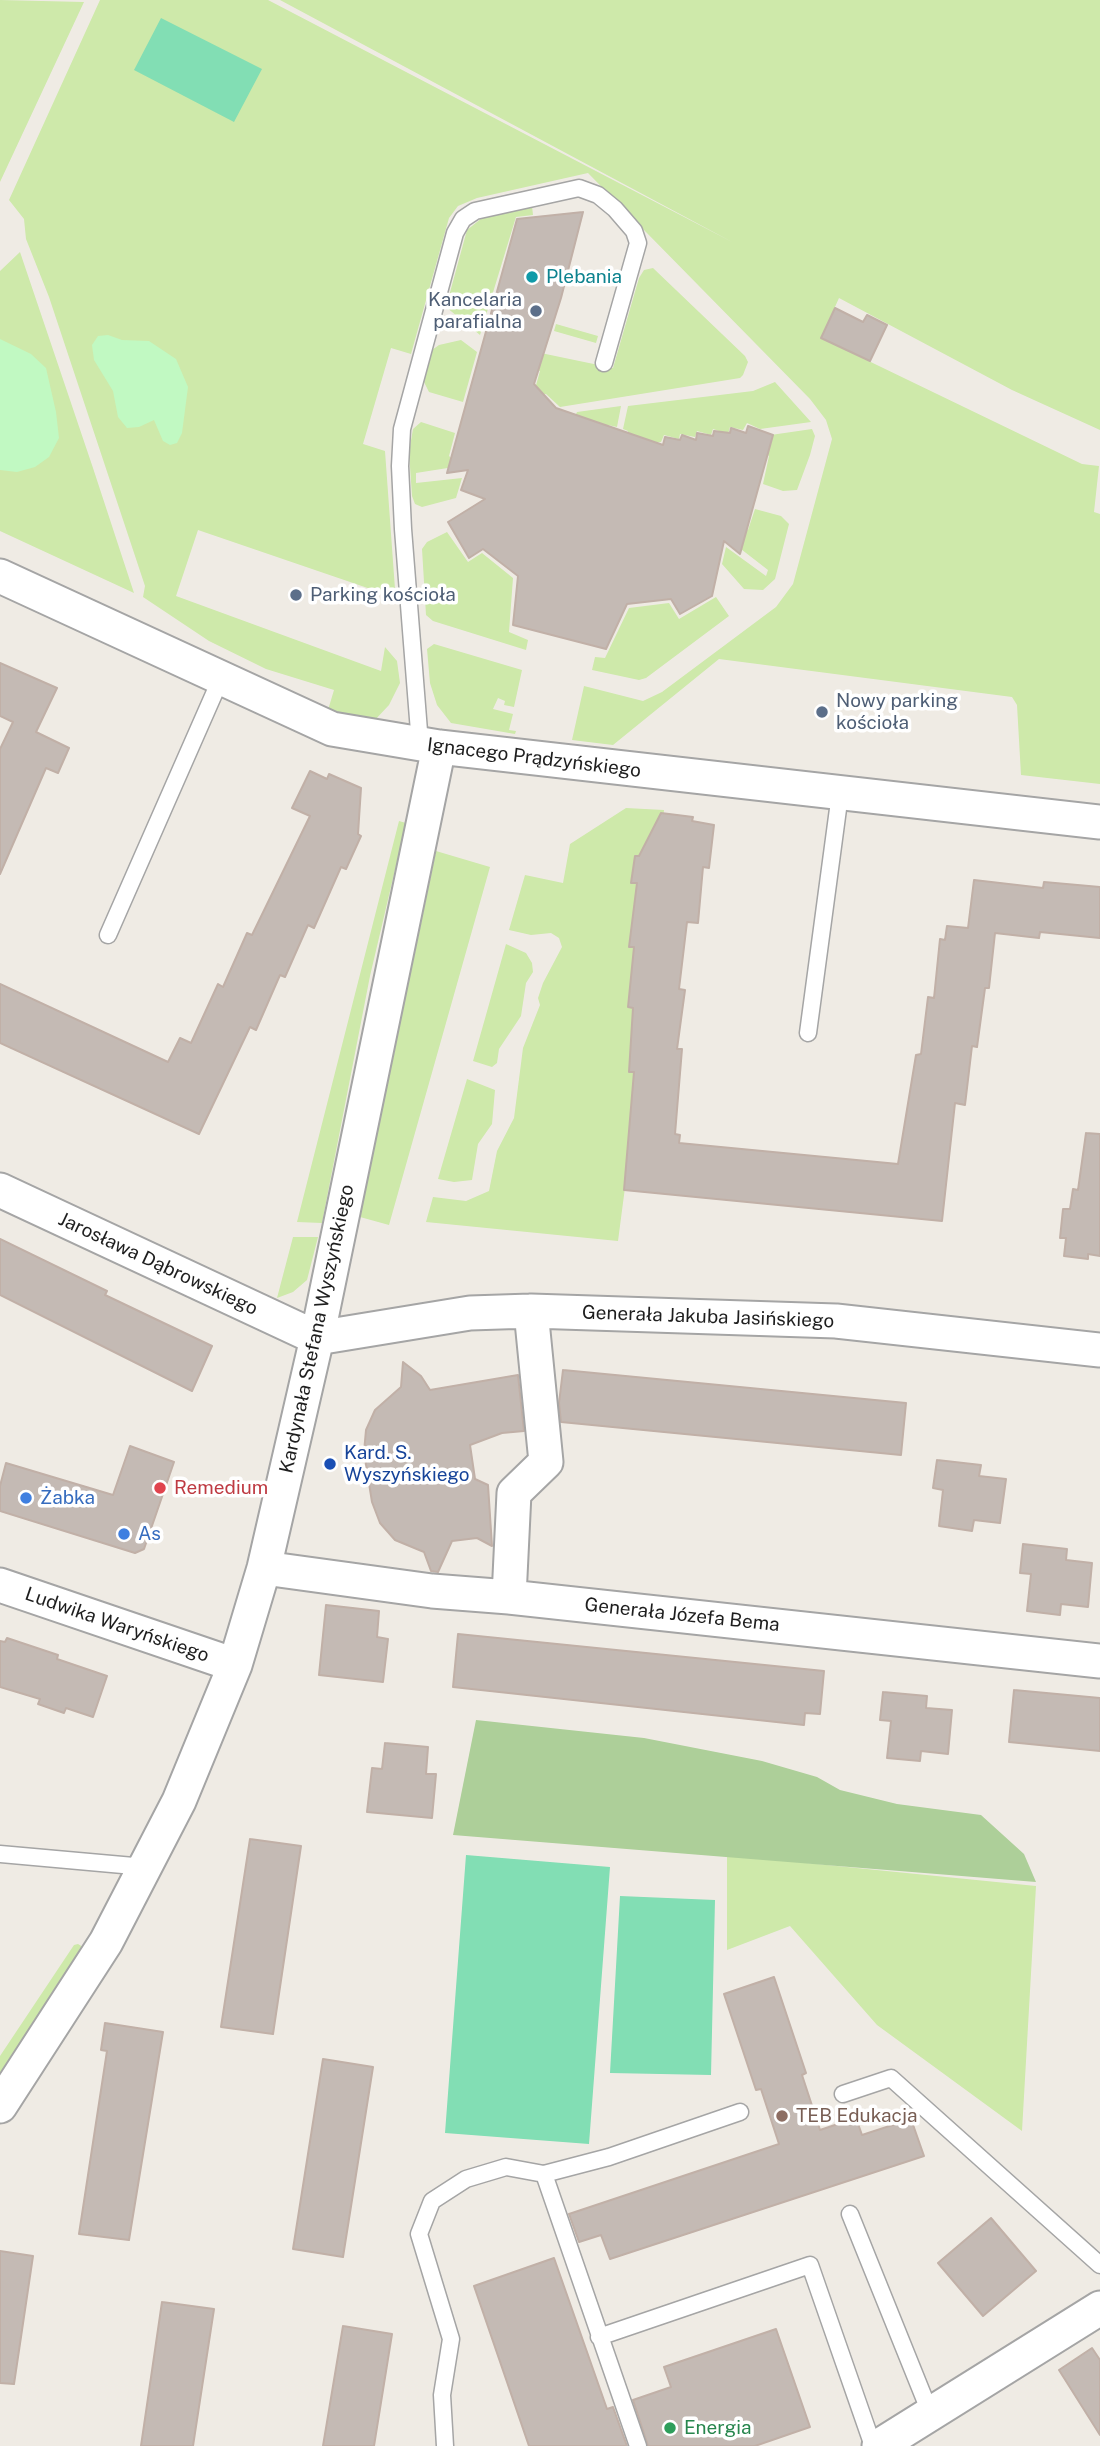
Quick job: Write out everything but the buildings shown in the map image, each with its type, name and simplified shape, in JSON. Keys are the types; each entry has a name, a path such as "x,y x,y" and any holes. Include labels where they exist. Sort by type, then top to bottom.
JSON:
{"street":[{"name":"Ignacego Prądzyńskiego","path":"0,576 332,729 430,746 1100,822"},
{"name":"Kardynała Stefana Wyszyńskiego","path":"0,2106 106,1942 179,1801 235,1665 264,1569 317,1338 430,746"},
{"name":"Jarosława Dąbrowskiego","path":"0,1190 317,1338"},
{"name":"Generała Jakuba Jasińskiego","path":"317,1338 470,1314 531,1311 836,1321 1100,1350"},
{"path":"509,1597 514,1493 546,1462 531,1311"},
{"name":"Generała Józefa Bema","path":"264,1569 418,1590 509,1597 1100,1661"},
{"name":"Ludwika Waryńskiego","path":"0,1585 235,1665"},
{"path":"879,2446 1100,2308"}],"lane":[{"path":"430,746 403,529 400,466 402,429 455,233 463,219 474,211 579,188 598,195 615,209 634,230 638,243 604,363"},
{"path":"108,934 221,678"},
{"path":"808,1033 840,794"},
{"path":"0,1854 145,1867"},
{"path":"843,2095 891,2078 1100,2265"},
{"path":"445,2446 442,2395 451,2339 419,2234 432,2201 466,2179 506,2167 544,2174 609,2157 740,2112"},
{"path":"544,2174 638,2446"},
{"path":"850,2214 931,2415"},
{"path":"599,2337 810,2265 873,2446"}],"green space":[{"path":"0,0 84,2 0,182"},
{"path":"100,0 268,0 734,243 280,0 1100,0 1100,430 1012,390 839,298 821,338 1082,464 1099,466 1094,512 1100,514 1100,784 1021,775 1017,705 1012,697 719,659 613,745 572,740 584,686 643,701 662,692 776,607 793,584 832,439 826,420 810,399 588,173 477,198 458,206 449,218 411,354 391,348 363,444 385,451 395,589 391,596 198,530 176,596 381,671 385,647 397,661 400,683 389,705 374,721 328,710 334,690 266,669 209,641 143,597 145,586 49,297 26,239 24,219 9,200"},
{"path":"161,18 262,69 234,122 134,70"},
{"path":"532,206 533,215 516,217 480,335 446,307 467,230 482,218"},
{"path":"20,252 134,593 0,531 0,271"},
{"path":"653,268 745,356 748,362 743,375 740,378 560,407 546,394 533,396 540,371 531,367 536,352 613,368 639,278 644,270"},
{"path":"556,324 598,336 596,343 554,331"},
{"path":"108,335 122,340 149,341 176,359 188,387 182,433 177,443 170,445 163,441 154,420 139,427 127,428 118,417 113,391 94,360 92,345 98,336"},
{"path":"0,339 31,354 46,368 56,412 59,438 49,457 35,467 17,472 0,470"},
{"path":"461,340 477,352 463,402 429,392 424,382 432,350 439,345"},
{"path":"775,382 811,422 760,429 747,423 743,430 730,427 728,434 713,429 711,435 697,431 695,437 680,434 679,439 664,435 661,442 636,445 627,438 628,431 623,429 628,406 753,391"},
{"path":"621,406 617,427 608,425 605,432 574,418 577,412"},
{"path":"421,422 455,433 449,456 456,462 454,467 416,473 416,483 462,478 456,498 422,507 415,504 412,496 409,452 413,429"},
{"path":"812,429 815,436 797,490 783,491 763,484 769,456 755,444 757,437"},
{"path":"755,509 781,516 789,524 775,579 763,590 744,589 722,564 726,547 766,576 768,570 728,539 729,531 748,530"},
{"path":"447,532 468,562 482,553 513,578 509,632 528,640 526,650 433,621 426,615 422,549 427,542"},
{"path":"716,597 729,616 646,678 639,680 592,670 595,657 605,658 629,608 669,603 679,619"},
{"path":"434,644 522,670 514,707 504,705 505,701 498,698 493,709 513,714 509,730 516,731 515,734 451,723 437,705 430,683 427,649"},
{"path":"626,808 664,810 663,818 639,856 635,856 632,882 643,884 634,904 629,946 639,948 638,1009 630,1072 640,1073 618,1241 426,1222 433,1197 466,1201 489,1191 497,1151 514,1118 523,1048 540,1005 538,998 543,983 562,947 559,938 551,933 531,935 509,930 525,875 563,883 570,844"},
{"path":"399,821 406,823 370,976 322,1223 297,1222"},
{"path":"436,851 490,867 389,1225 360,1217"},
{"path":"506,944 526,953 532,963 533,972 526,983 521,1016 499,1049 497,1063 492,1067 473,1061"},
{"path":"467,1079 495,1090 492,1124 478,1144 472,1180 454,1182 438,1179"},
{"path":"293,1237 318,1237 307,1280 293,1292 277,1298"},
{"path":"476,1720 644,1738 762,1761 817,1777 840,1790 897,1804 981,1815 1024,1854 1036,1882 453,1835"},
{"path":"466,1855 610,1867 589,2144 445,2133"},
{"path":"727,1855 1036,1886 1022,2131 877,2025 790,1926 727,1950"},
{"path":"620,1896 715,1900 711,2075 610,2073"},
{"path":"74,1945 83,1947 0,2074 0,2056"}],"place":[{"name":"Plebania","path":"532,277"},
{"name":"Kancelaria parafialna","path":"536,311"},
{"name":"Parking kościoła","path":"296,595"},
{"name":"Nowy parking kościoła","path":"822,712"},
{"name":"Kard. S. Wyszyńskiego","path":"330,1464"},
{"name":"Remedium","path":"160,1488"},
{"name":"Żabka","path":"26,1498"},
{"name":"As","path":"124,1534"},
{"name":"TEB Edukacja","path":"782,2116"},
{"name":"Energia","path":"670,2428"}]}
